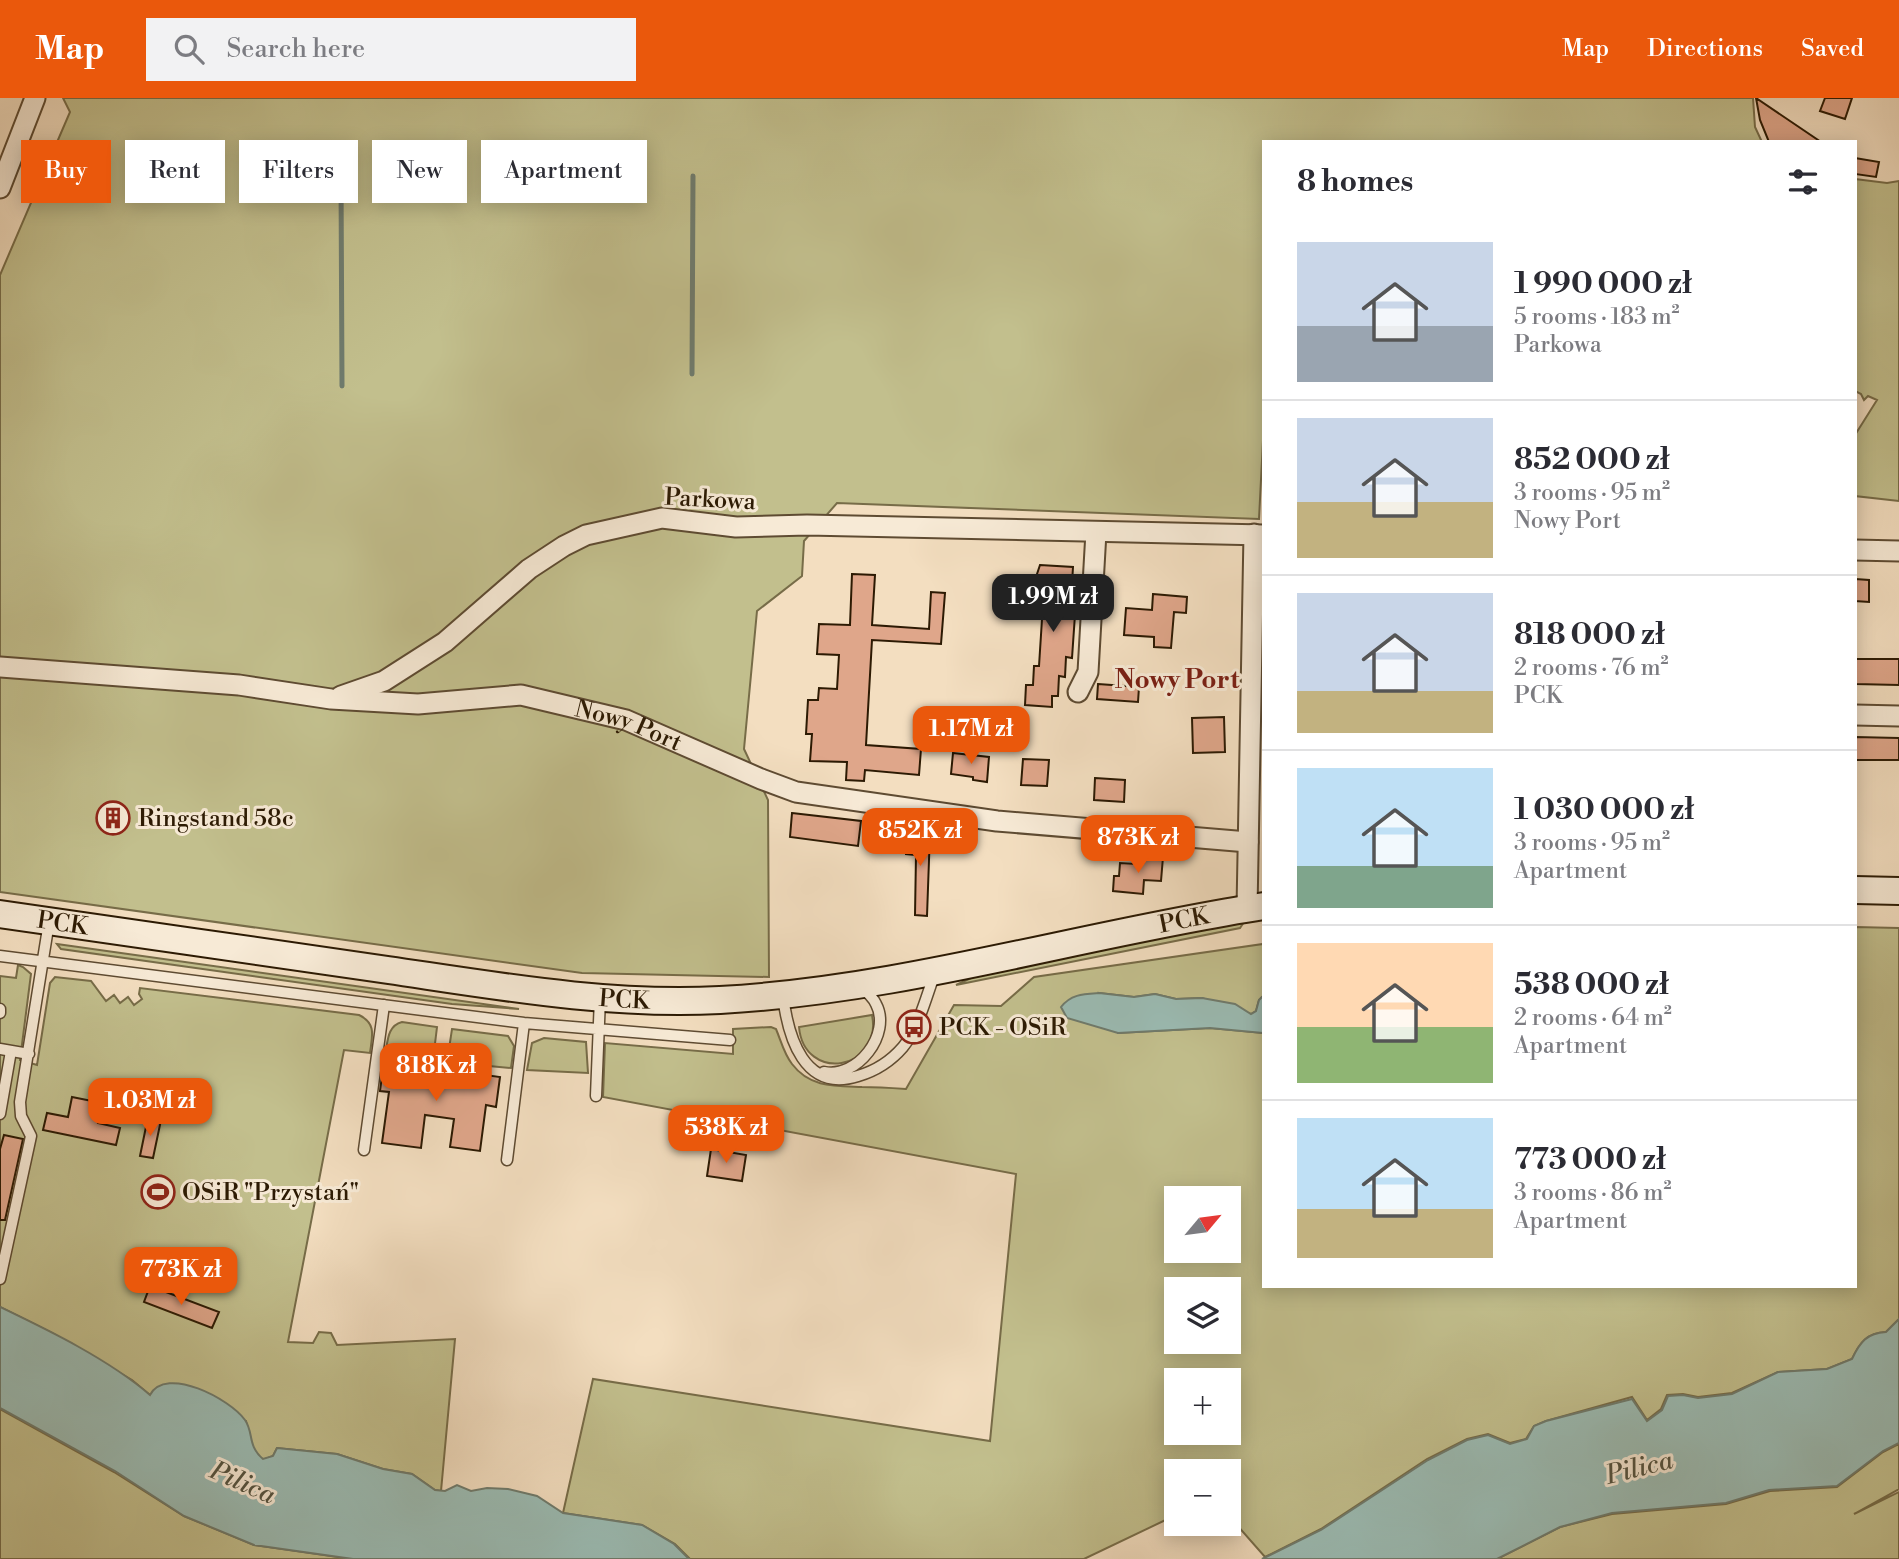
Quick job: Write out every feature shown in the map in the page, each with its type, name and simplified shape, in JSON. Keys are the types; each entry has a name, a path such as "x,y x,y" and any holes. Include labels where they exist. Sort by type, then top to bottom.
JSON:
{"street":[{"path":"0,188 35,98"},
{"name":"Parkowa","path":"331,699 384,681 444,642 529,569 564,546 586,536 662,518 736,527 807,525 1259,534"},
{"path":"1077,692 1088,672 1096,532"},
{"path":"1255,907 1248,842 1257,704 1259,534"},
{"path":"1857,550 1899,551"},
{"name":"Nowy Port","path":"0,667 239,685 331,699 418,704 521,695 626,720 796,792 997,821 1248,842"},
{"path":"1857,715 1899,716"},
{"path":"1857,890 1899,891"},
{"name":"PCK","path":"0,914 459,980 600,997 705,1000 783,995 859,985 1255,907"}],"lane":[{"path":"0,1279 31,1136 21,1116 20,1102 49,921"},
{"path":"0,956 524,1023 730,1040"},
{"path":"783,995 787,1025 796,1051 810,1068 828,1078 850,1079 870,1073 903,1047 937,969"},
{"path":"810,1068 831,1073 850,1068 864,1059 873,1046 879,1011 871,996 859,985"},
{"path":"596,1096 600,997"},
{"path":"364,1150 384,1005"},
{"path":"507,1160 524,1023"},
{"path":"0,1049 29,1054"},
{"path":"0,1114 11,1051"}],"shaded area":[{"path":"63,98 1753,98 1755,127 1761,140 1262,140 1262,460 1259,519 837,503 804,541 802,576 757,611 744,749 768,800 769,977 582,973 0,892 0,275 31,203 111,203 111,140 58,140 70,112"},
{"path":"1857,179 1887,183 1899,181 1899,501 1857,496 1857,432 1877,400 1868,396 1864,400 1857,392"},
{"path":"1244,922 1240,928 956,985 997,966"},
{"path":"1857,927 1899,928 1899,1319 1886,1332 1865,1339 1852,1359 1827,1369 1778,1372 1732,1393 1698,1397 1667,1395 1661,1409 1647,1420 1632,1397 1546,1421 1534,1426 1526,1439 1510,1443 1488,1434 1467,1439 1427,1459 1321,1529 1265,1557 1241,1530 1241,1459 1164,1459 1164,1521 1084,1559 690,1559 675,1544 642,1525 563,1513 593,1379 990,1441 1016,1174 603,1097 605,1043 733,1054 733,1029 771,1027 776,1029 792,1064 815,1082 833,1086 906,1089 954,1005 1001,1006 1034,977 1262,944 1262,997 1256,1011 1251,1014 1202,998 1176,999 1155,994 1134,997 1099,993 1118,1033 1210,1028 1262,1033 1262,1288 1857,1288"},
{"path":"57,944 519,1009 452,1004 61,949"},
{"name":"OSiR \"Przystań\"","path":"18,965 31,974 20,1060 37,1065 50,983 55,977 91,981 106,1001 114,995 120,1003 128,997 134,1005 142,999 140,988 359,1015 369,1022 372,1031 370,1053 344,1050 288,1342 313,1343 319,1332 331,1333 337,1345 455,1339 441,1491 435,1490 412,1474 383,1469 337,1454 277,1448 273,1456 263,1460 253,1451 246,1421 150,1395 132,1380 52,1333 0,1307 0,976 16,978"},
{"path":"872,1015 872,1034 866,1048 855,1058 842,1063 827,1063 814,1057 804,1045 799,1027"},
{"path":"402,1022 437,1027 433,1060 385,1055 393,1027"},
{"path":"452,1029 508,1036 514,1046 511,1068 447,1062"},
{"path":"544,1038 586,1042 588,1073 527,1070 532,1043"},
{"path":"0,1409 114,1472 184,1516 254,1545 352,1559 0,1559"},
{"path":"1899,1444 1899,1489 1854,1514 1899,1492 1899,1559 1497,1559 1560,1527 1612,1514 1726,1504 1770,1491 1837,1487 1883,1452"}],"water":[{"path":"1099,993 1134,997 1155,994 1176,999 1202,998 1235,1004 1251,1014 1256,1011 1262,997 1262,1033 1210,1028 1118,1033 1067,1018 1061,1007 1069,999"},
{"name":"Pilica","path":"0,1307 116,1369 150,1395 158,1387 169,1383 198,1388 213,1395 245,1420 255,1449 263,1459 273,1456 277,1448 337,1454 383,1469 412,1474 435,1490 445,1491 457,1485 471,1491 487,1488 508,1489 537,1496 563,1513 642,1525 674,1544 689,1559 353,1559 254,1545 184,1516 115,1471 0,1408"},
{"name":"Pilica","path":"1899,1319 1899,1443 1883,1451 1837,1486 1769,1490 1726,1503 1612,1513 1560,1527 1497,1559 1262,1559 1321,1530 1428,1460 1467,1440 1488,1435 1510,1444 1527,1439 1534,1426 1546,1421 1632,1399 1647,1421 1662,1410 1668,1396 1698,1398 1732,1394 1778,1372 1827,1369 1852,1359 1865,1339 1886,1332"}],"building":[{"path":"1756,98 1818,140 1768,140 1760,120"},
{"path":"1825,98 1852,98 1845,119 1820,111"},
{"path":"1857,158 1879,162 1876,177 1857,174"},
{"path":"1040,565 1073,567 1071,600 1076,600 1072,658 1066,657 1065,677 1059,676 1058,696 1052,696 1052,707 1025,705 1026,685 1033,685 1034,666 1039,666 1044,588 1035,580"},
{"path":"852,574 875,575 872,625 929,629 931,592 945,593 941,644 872,640 866,745 921,749 919,775 865,770 864,781 846,780 847,762 810,761 812,734 806,734 808,700 818,700 819,688 837,689 839,655 817,654 819,624 850,625"},
{"path":"1857,579 1869,580 1869,602 1857,601"},
{"path":"1153,594 1187,597 1186,613 1174,612 1171,648 1154,647 1154,637 1124,635 1126,608 1152,610"},
{"path":"1857,659 1899,659 1899,685 1857,684"},
{"path":"1098,684 1139,687 1138,702 1097,699"},
{"path":"1224,717 1225,752 1193,753 1192,718"},
{"path":"1857,737 1899,738 1899,760 1857,760"},
{"path":"953,753 989,757 987,782 951,774"},
{"path":"1023,759 1049,760 1047,786 1021,785"},
{"path":"1095,778 1125,780 1124,802 1094,800"},
{"path":"792,813 861,821 858,846 790,837"},
{"path":"907,831 930,832 927,916 915,915 916,855 906,854"},
{"path":"1144,856 1163,857 1161,881 1144,880 1143,894 1113,891 1114,876 1119,876 1120,863 1144,862"},
{"path":"384,1061 500,1077 496,1107 486,1105 480,1151 450,1147 454,1119 425,1115 421,1148 382,1143 389,1092 380,1091"},
{"path":"72,1097 102,1103 98,1123 120,1128 116,1145 43,1130 47,1113 68,1117"},
{"path":"148,1117 161,1120 153,1158 140,1156"},
{"path":"4,1135 23,1139 5,1220 0,1220 0,1149"},
{"path":"711,1149 746,1155 742,1181 707,1176"},
{"path":"150,1286 219,1312 212,1328 144,1302"}],"waterway":[{"path":"692,374 693,176"},
{"path":"341,203 342,386"}],"place":[{"name":"Ringstand 58c","path":"113,818"},
{"name":"PCK - OSiR","path":"914,1027"},
{"name":"OSiR \"Przystań\"","path":"158,1192"}],"district":[{"name":"Nowy Port","path":"1177,679"}]}
